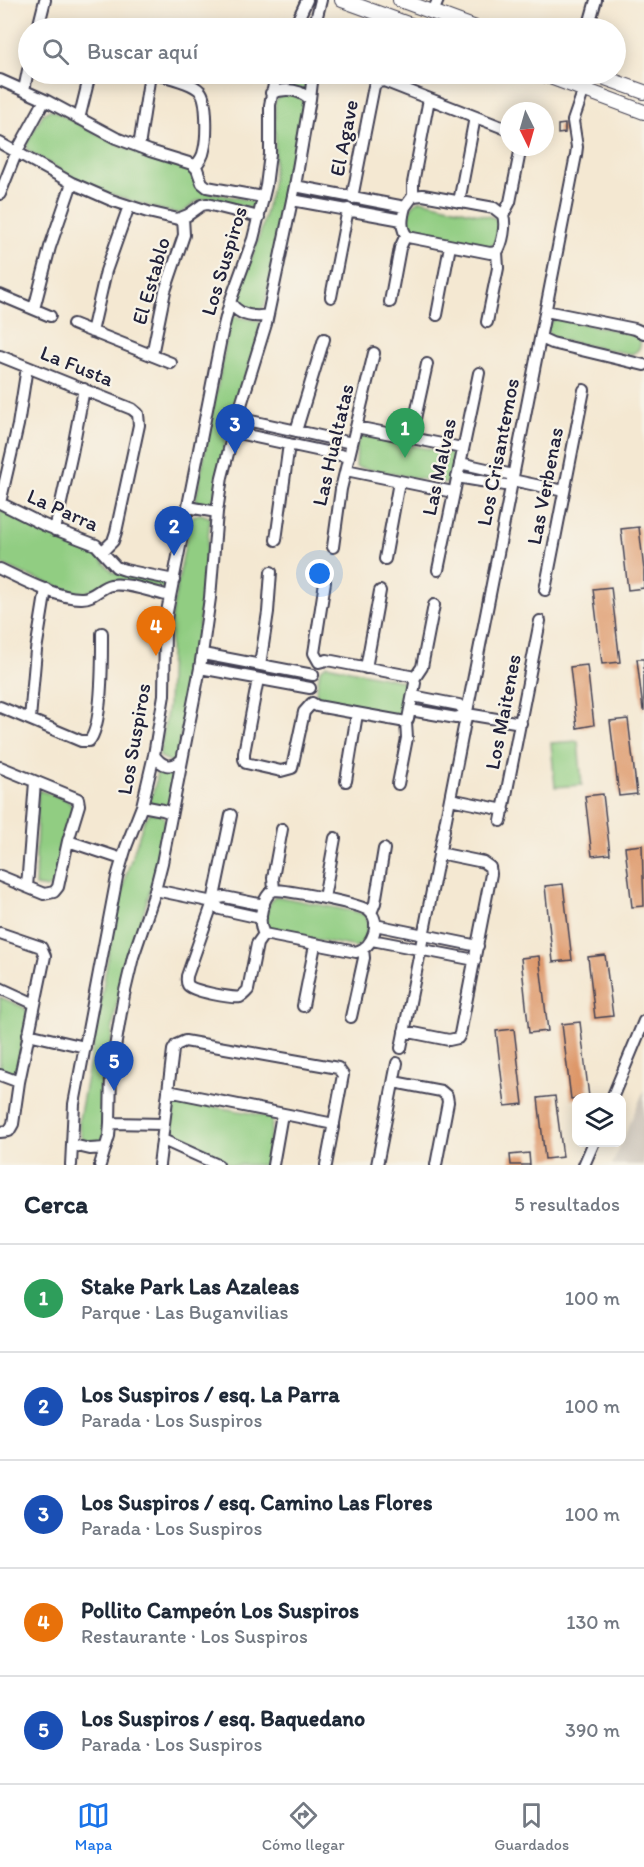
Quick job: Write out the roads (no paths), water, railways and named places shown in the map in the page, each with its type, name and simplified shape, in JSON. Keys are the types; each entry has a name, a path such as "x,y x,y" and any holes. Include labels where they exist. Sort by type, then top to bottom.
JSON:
{"main road":[{"path":"342,0 392,18"},
{"path":"400,0 435,6 457,18"},
{"path":"570,84 644,112"},
{"path":"622,84 644,92"}],"street":[{"path":"40,18 45,0"},
{"path":"299,18 307,0"},
{"path":"316,18 321,0"},
{"path":"591,18 596,0"},
{"path":"0,80 45,100 106,134 188,162 195,166 202,183 207,188 264,198"},
{"path":"24,90 25,84"},
{"path":"79,120 88,84"},
{"path":"139,147 148,84"},
{"path":"186,84 195,87 203,95 205,112 205,147 203,155 195,166"},
{"name":"Los Suspiros","path":"71,1165 74,1104 122,859 142,806 154,755 164,695 165,629 170,596 210,391 230,302 253,239 264,198 270,154 269,112 273,84"},
{"path":"100,1165 110,1123 111,1071 118,1024 128,975 155,890 200,668 210,598 222,477 237,418 264,334 295,186 312,84"},
{"name":"El Agave","path":"352,198 376,84"},
{"name":"El Agave","path":"392,84 429,99"},
{"name":"Los Crisantemos","path":"401,1048 576,155 573,121 584,89"},
{"path":"271,93 292,90 310,99"},
{"path":"413,196 423,195 494,208 503,214 505,221 501,245 496,252 490,254 412,239 406,235 402,220 405,207 413,196 413,183 429,99 500,127"},
{"path":"0,194 17,151 45,100"},
{"path":"459,202 475,117"},
{"path":"0,142 72,183 129,206 166,217 176,219 183,217 199,206 207,204 259,217"},
{"path":"503,214 512,196 519,156"},
{"path":"34,309 53,237 72,183"},
{"path":"295,186 405,207"},
{"path":"292,200 402,220"},
{"path":"92,332 106,271 129,206"},
{"path":"331,297 348,209"},
{"name":"El Establo","path":"152,356 165,291 184,235 183,217"},
{"path":"390,302 400,248 406,235"},
{"path":"437,315 450,246"},
{"path":"487,322 498,268 496,252"},
{"path":"0,295 50,316"},
{"path":"230,302 243,314 268,315"},
{"path":"546,311 644,333"},
{"path":"73,324 171,363"},
{"path":"541,338 552,343 644,365"},
{"path":"296,431 324,339"},
{"name":"Las Hualtatas","path":"333,547 341,489 374,352"},
{"name":"La Fusta","path":"0,356 132,409 138,414 139,425 116,532 110,544 103,550"},
{"path":"411,437 427,364"},
{"path":"0,503 16,435 27,367"},
{"name":"Las Malvas","path":"438,570 479,373"},
{"path":"55,530 84,389"},
{"name":"Las Verbenas","path":"545,590 584,390"},
{"path":"237,418 352,443"},
{"path":"356,427 462,448"},
{"path":"233,432 349,457"},
{"path":"276,540 289,444"},
{"path":"460,463 512,480 564,491"},
{"path":"346,470 453,492"},
{"path":"457,477 512,480"},
{"path":"385,559 399,482"},
{"name":"La Parra","path":"0,503 55,530 90,542 103,550 113,564 125,570 174,580"},
{"path":"188,507 217,512"},
{"path":"0,569 46,589 74,598 92,596 107,586 116,585 170,596"},
{"path":"260,665 271,572"},
{"path":"319,662 314,653 325,582"},
{"path":"30,719 36,650 46,589"},
{"path":"366,668 380,591"},
{"path":"398,784 414,679 422,667 434,604"},
{"name":"Los Maitenes","path":"450,799 502,816 540,621"},
{"path":"0,707 81,741 89,741 93,737 99,704 102,633"},
{"path":"202,654 313,675"},
{"path":"406,722 317,706 309,698 310,688 315,667 319,662 327,660 410,676 414,679"},
{"path":"200,668 310,688"},
{"path":"258,679 244,759 246,763 281,771 292,768 304,712 312,703"},
{"path":"413,696 459,705 467,714"},
{"path":"410,710 456,718 467,714 521,723"},
{"path":"346,781 357,714"},
{"path":"154,755 159,762 168,766 176,765 182,759"},
{"path":"0,767 78,799 79,805 58,887 54,892 44,894 0,876"},
{"path":"27,887 35,782"},
{"path":"142,806 171,813"},
{"path":"231,815 213,902 188,976 188,984 191,988 236,997 246,993 257,944 264,934"},
{"path":"274,890 273,878 282,829"},
{"path":"324,898 335,838"},
{"path":"68,841 122,859"},
{"path":"371,913 375,903 384,849"},
{"path":"404,1031 449,1040 458,1038 476,960 491,874 490,867 483,862 440,853"},
{"path":"155,890 213,902 220,909 261,918"},
{"path":"274,890 324,898 364,908 371,913 375,926 372,940 363,949 350,951 264,934 261,928 261,918 267,896 274,890"},
{"path":"213,902 225,897 264,905"},
{"path":"375,926 478,946"},
{"path":"0,933 33,944 43,950 45,956 11,1128 9,1131 0,1132"},
{"path":"372,940 476,960"},
{"path":"303,1006 315,945"},
{"path":"351,1017 364,958 363,949"},
{"path":"0,988 35,1004"},
{"path":"614,1093 644,1021"},
{"path":"28,1034 85,1047"},
{"path":"159,1165 173,1050 176,1045 185,1041 338,1068 343,1075 327,1165"},
{"path":"377,1165 397,1063"},
{"path":"0,1075 19,1082"},
{"path":"394,1082 441,1091 447,1096 448,1102 436,1165"},
{"path":"168,1091 334,1124"},
{"path":"273,1165 282,1114"},
{"path":"110,1123 164,1124"},
{"path":"163,1140 218,1165"},
{"path":"73,1145 90,1149 105,1148"},
{"path":"585,1165 592,1147"}],"place":[{"name":"Los Suspiros / esq. Camino Las Flores","path":"235,454"},
{"name":"Stake Park Las Azaleas","path":"405,458"},
{"name":"Los Suspiros / esq. La Parra","path":"174,556"},
{"name":"Pollito Campeón Los Suspiros","path":"156,656"},
{"name":"Los Suspiros / esq. Baquedano","path":"114,1091"}]}
